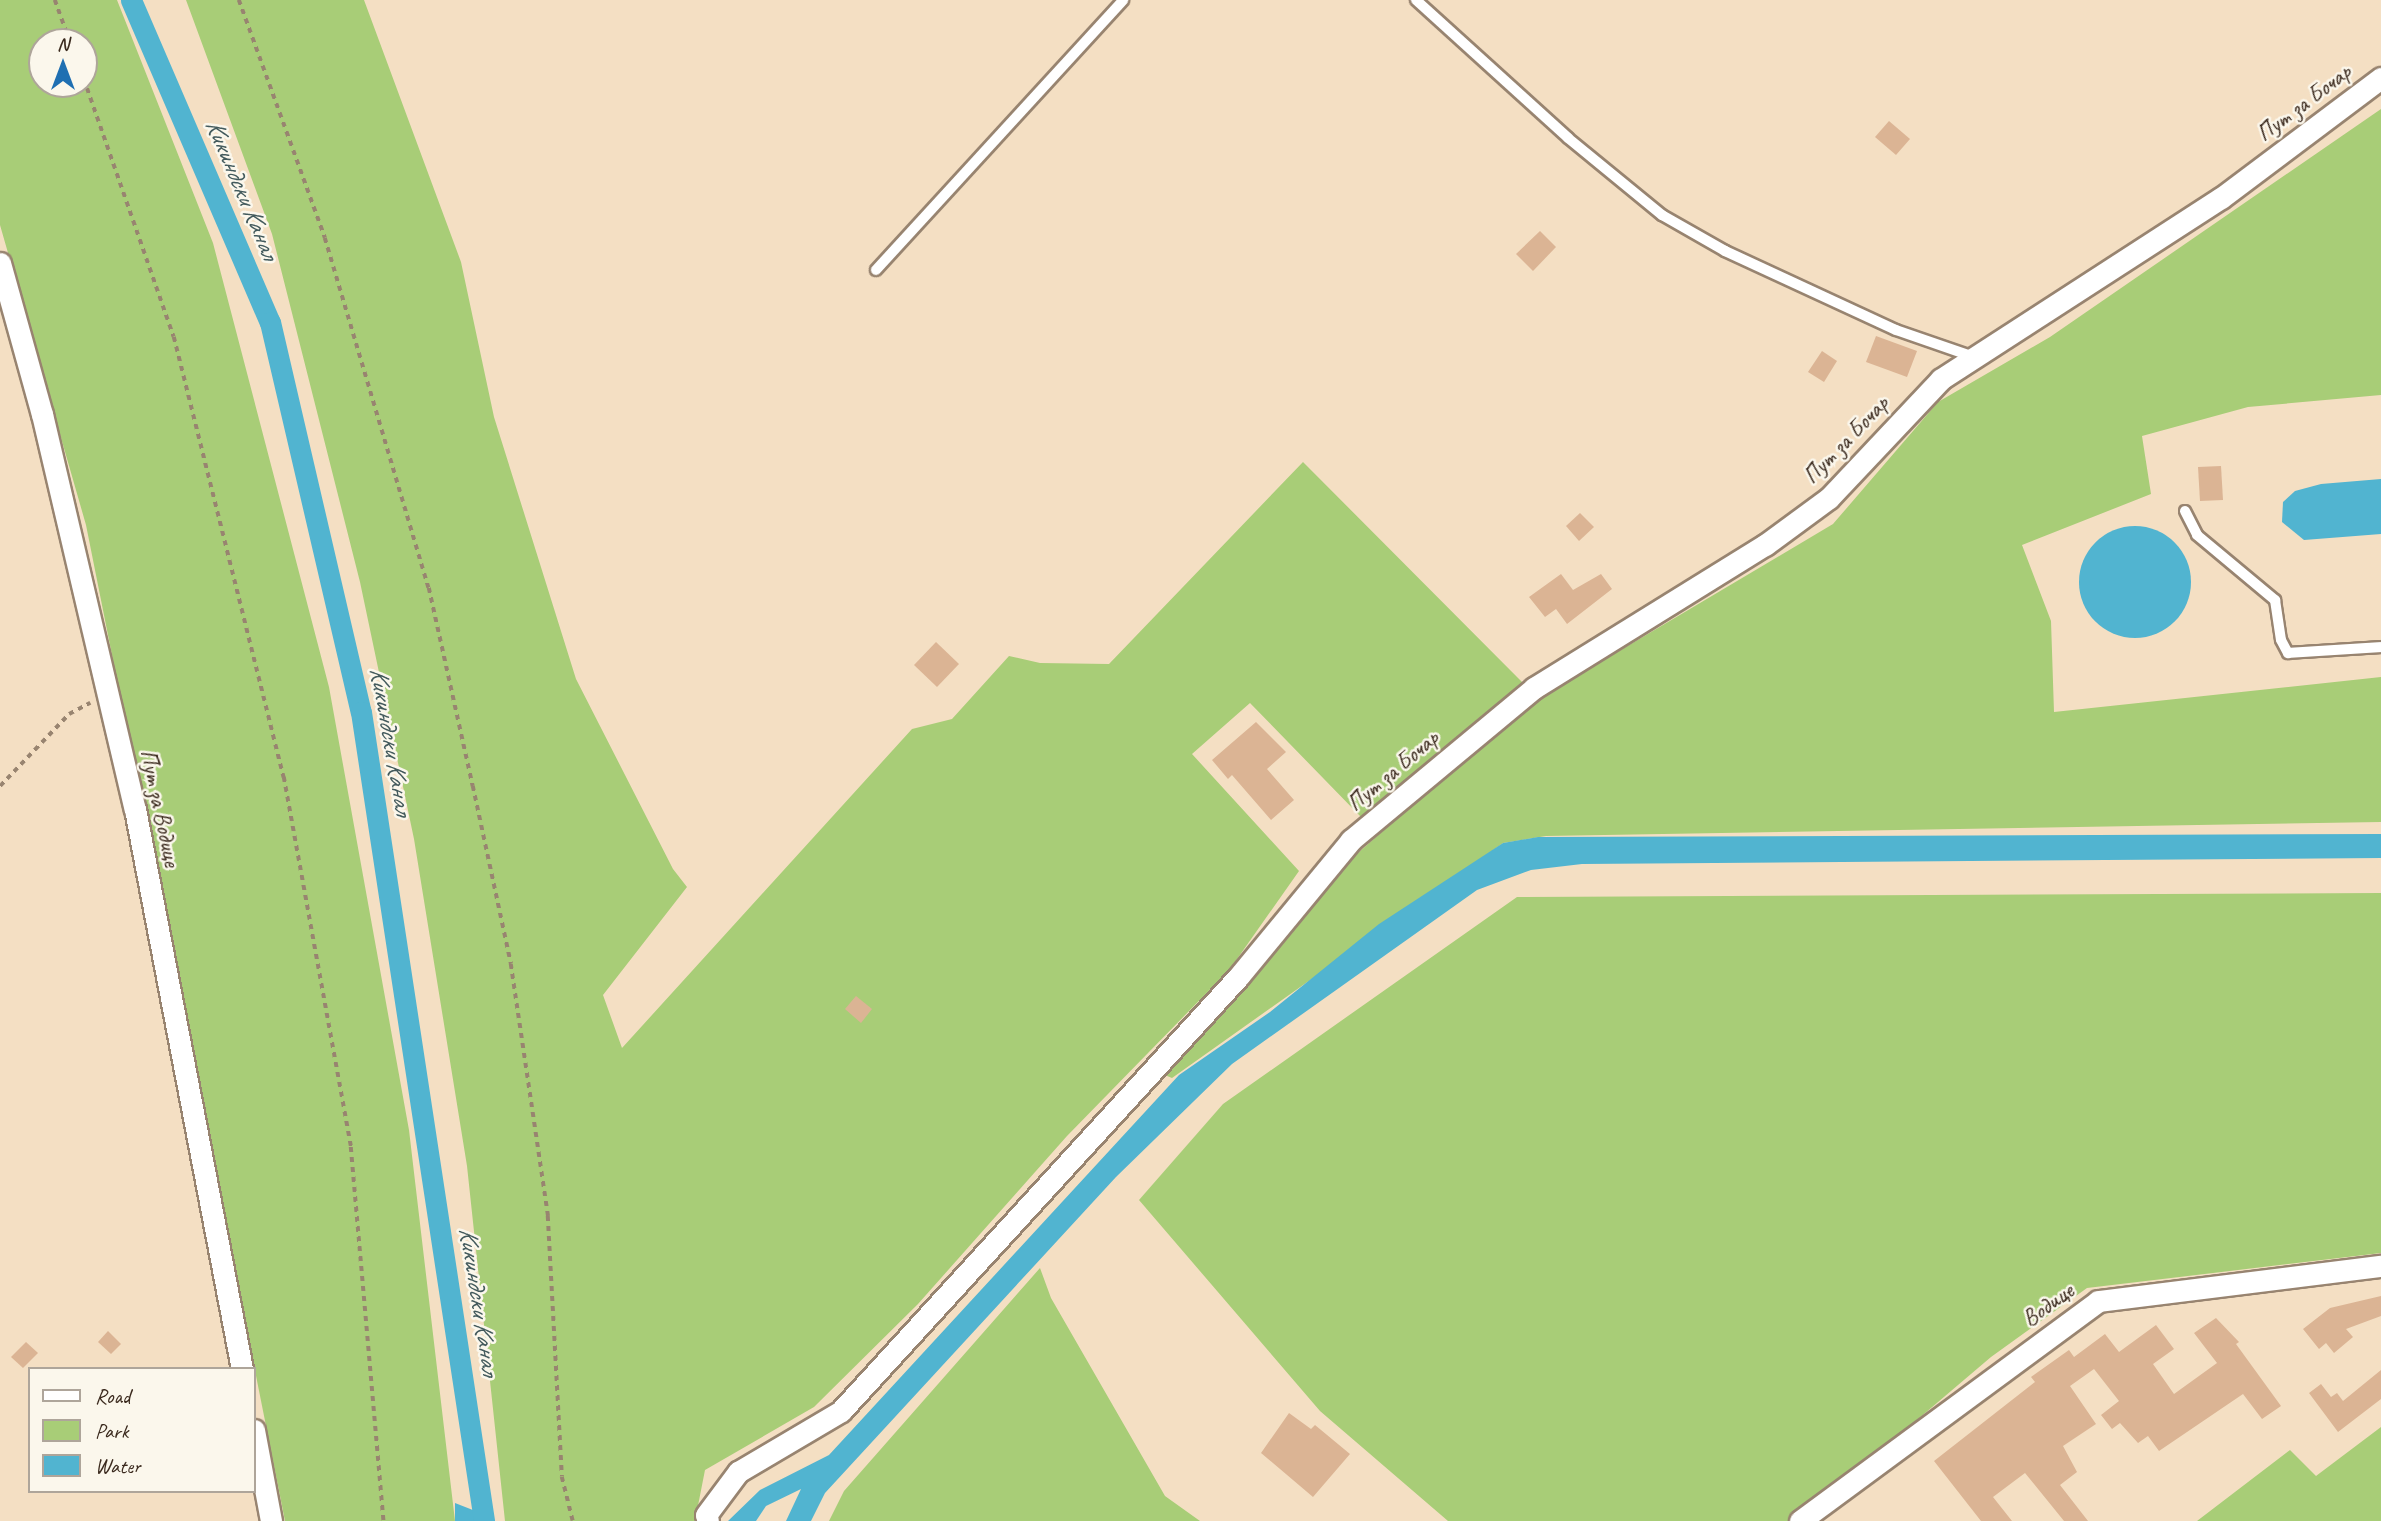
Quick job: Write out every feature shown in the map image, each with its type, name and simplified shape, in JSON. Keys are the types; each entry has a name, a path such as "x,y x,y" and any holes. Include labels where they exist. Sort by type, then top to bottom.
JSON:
{"street":[{"name":"Пут за Бочар","path":"708,1521 706,1515 738,1472 841,1410 1239,976 1351,841 1534,688 1765,545 1829,498 1941,379 2221,198 2381,78"},
{"name":"Пут за Водице","path":"0,264 42,414 135,809 242,1367"},
{"name":"Водице","path":"1800,1521 2098,1301 2381,1266"},
{"path":"256,1441 271,1521"}],"lane":[{"path":"876,270 1123,0"},
{"path":"1416,0 1568,138 1662,215 1724,251 1896,330 1974,357"},
{"path":"2185,511 2197,535 2276,600 2282,646 2288,653 2297,656 2381,647"}],"path":[{"path":"55,0 65,28"},
{"path":"239,0 325,238 429,588 473,786 511,964 548,1216 562,1477 573,1521"},
{"path":"91,98 174,337 284,777 351,1147 384,1521"},
{"path":"0,786 69,714 87,704 110,699"}],"green space":[{"path":"0,0 117,0 213,243 329,687 409,1130 455,1521 285,1521 86,525 0,225"},
{"path":"186,0 364,0 461,262 494,417 576,679 673,869 687,887 603,995 622,1048 912,729 952,719 1009,656 1040,663 1109,664 1303,462 1524,684 1361,817 1250,703 1192,754 1299,871 1230,969 1067,1136 918,1304 814,1407 705,1470 695,1521 505,1521 467,1166 414,839 360,582 272,234"},
{"path":"2381,109 2381,395 2248,407 2142,436 2151,494 2022,545 2051,621 2054,712 2381,677 2381,822 1546,836 1503,843 1172,1078 1160,1073 1247,985 1342,867 1520,710 1833,524 1938,402 2050,337"},
{"path":"2381,893 2381,1253 2087,1288 1991,1357 1798,1521 1448,1521 1320,1411 1139,1200 1223,1104 1517,897"},
{"path":"1040,1268 1051,1298 1165,1496 1200,1521 829,1521 844,1491"},
{"path":"2381,1427 2381,1521 2197,1521 2290,1450 2316,1476"}],"water":[{"path":"2381,479 2381,534 2304,540 2282,522 2283,502 2295,491 2321,484"},
{"path":"2135,526 2157,530 2175,542 2187,560 2191,582 2187,604 2175,622 2157,634 2135,638 2113,634 2095,622 2083,604 2079,582 2083,560 2095,542 2113,530"},
{"path":"2381,834 2381,858 1582,864 1531,870 1477,890 1232,1064 1116,1177 825,1493 811,1521 786,1521 801,1489 766,1506 756,1521 728,1521 760,1490 829,1455 1179,1075 1270,1012 1379,924 1503,843 1538,837"},
{"path":"455,1503 483,1514 489,1521 455,1521"}],"building":[{"path":"1889,121 1910,139 1896,155 1875,137"},
{"path":"1540,231 1556,247 1533,271 1516,254"},
{"path":"1876,336 1917,351 1907,377 1866,362"},
{"path":"1822,351 1837,361 1824,382 1808,372"},
{"path":"2221,466 2223,500 2200,501 2198,467"},
{"path":"1580,513 1594,527 1579,541 1566,526"},
{"path":"1561,574 1573,590 1601,574 1612,589 1567,624 1556,609 1545,617 1529,597"},
{"path":"936,642 959,664 937,687 914,665"},
{"path":"1256,722 1286,752 1267,769 1294,800 1271,820 1232,775 1228,779 1212,760"},
{"path":"856,996 872,1009 861,1023 845,1009"},
{"path":"2381,1296 2381,1316 2346,1329 2353,1337 2334,1353 2326,1343 2319,1349 2303,1329 2330,1308"},
{"path":"2216,1318 2239,1342 2236,1344 2281,1406 2262,1419 2243,1394 2159,1451 2148,1436 2138,1443 2120,1423 2112,1429 2101,1415 2119,1401 2094,1369 2070,1386 2096,1424 2063,1446 2077,1472 2060,1485 2088,1521 2064,1521 2025,1473 1993,1497 2012,1521 1981,1521 1934,1461 2035,1382 2031,1377 2069,1350 2074,1357 2105,1334 2119,1352 2156,1325 2174,1349 2153,1364 2174,1394 2217,1363 2194,1333"},
{"path":"108,1331 121,1344 111,1354 98,1342"},
{"path":"26,1342 38,1353 23,1368 11,1357"},
{"path":"2381,1370 2381,1399 2338,1432 2309,1393 2321,1384 2331,1397 2337,1393 2343,1401"},
{"path":"1289,1413 1311,1429 1315,1425 1350,1454 1313,1497 1261,1453"}],"waterway":[{"name":"Кикиндски Канал","path":"131,0 270,322 361,712 484,1521"}]}
